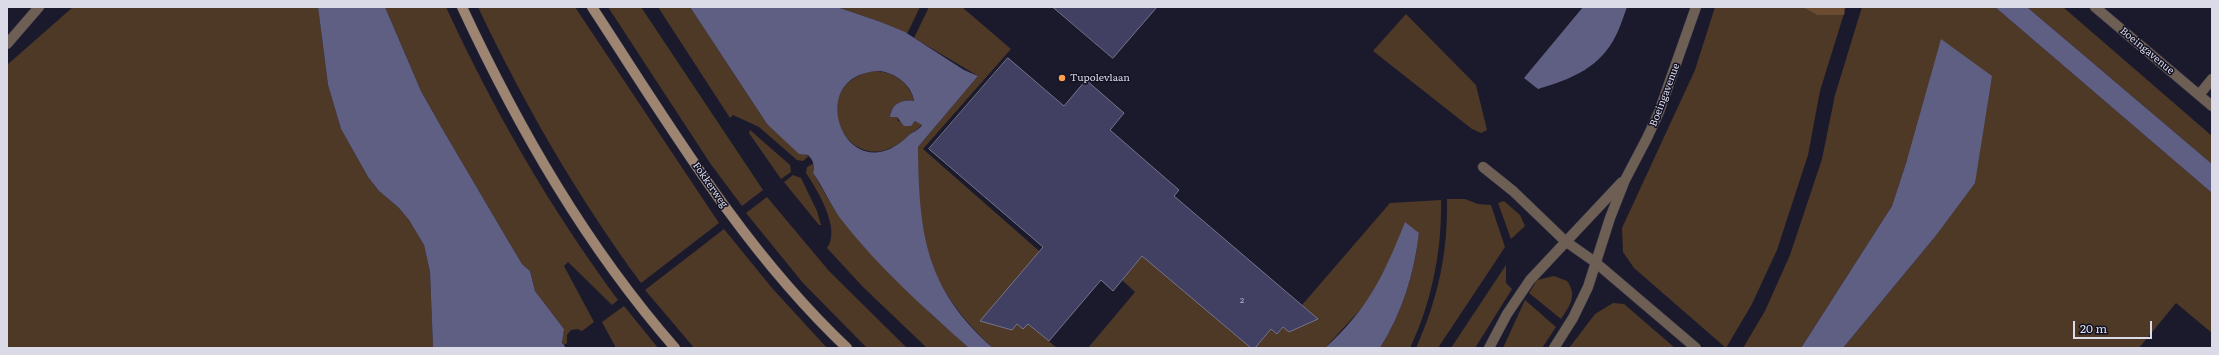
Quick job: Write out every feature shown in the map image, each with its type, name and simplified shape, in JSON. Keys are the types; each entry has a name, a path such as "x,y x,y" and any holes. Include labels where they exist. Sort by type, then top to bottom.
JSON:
{"main road":[{"path":"462,7 495,77 529,142 554,183 607,262 675,348"},
{"name":"Fokkerweg","path":"592,7 674,133 733,218 794,293 847,348"}],"street":[{"path":"7,44 39,7"},
{"name":"Boeingavenue","path":"1554,348 1580,304 1625,180 1652,128 1671,82 1696,7"},
{"name":"Boeingavenue","path":"2094,7 2212,106"},
{"path":"2199,95 2212,79"},
{"path":"1483,167 1507,186 1565,241 1595,262 1696,348"},
{"name":"Boeingavenue","path":"1489,348 1521,291 1540,267 1625,180"}],"shaded area":[{"path":"73,7 318,7 328,85 341,129 368,177 379,191 399,208 409,220 424,245 430,272 433,348 7,348 7,65"},
{"path":"385,7 446,7 484,84 524,158 569,229 618,300 612,305 568,262 564,266 594,322 582,331 577,329 571,330 567,335 567,343 563,346 562,340 564,329 535,291 530,271 522,264 421,91"},
{"path":"478,7 575,7 719,223 641,283 573,183 514,79"},
{"path":"608,7 641,7 763,190 742,206 710,163"},
{"path":"658,7 690,7 767,124 803,154 809,156 803,161 797,160 759,127 733,115 730,118"},
{"path":"837,7 920,7 907,34 881,22"},
{"path":"929,7 962,7 1011,49 923,149 1046,257 1001,310 1023,329 1028,324 1057,348 993,348 964,318 952,302 933,269 926,250 919,209 918,147 978,76 914,38"},
{"path":"1715,7 1802,7 1817,15 1844,15 1820,91 1808,155 1777,250 1752,304 1726,348 1634,268 1623,252 1622,228 1695,70"},
{"path":"1802,7 1845,7 1844,15 1817,15"},
{"path":"1862,7 1995,7 2212,193 2212,333 2176,303 2139,348 1843,348 1934,238 1907,160 1892,206 1801,348 1743,348 1765,311 1790,255 1822,159 1835,95"},
{"path":"2027,7 2063,7 2212,136 2212,164"},
{"path":"1406,14 1476,85 1487,130 1481,133 1472,129 1373,51"},
{"path":"874,71 888,73 900,79 912,95 914,101 900,102 890,113 897,117 898,121 914,123 915,121 922,124 919,128 887,150 868,151 852,143 842,129 837,112 840,94 852,80"},
{"path":"750,130 790,165 791,172 781,179 749,133"},
{"path":"814,163 813,173 834,209 865,246 931,314 969,348 927,348 863,287 827,248 831,240 830,221 822,200 806,173 807,167"},
{"path":"793,175 801,178 817,211 821,225 819,225 784,182"},
{"path":"767,197 829,271 907,348 867,348 803,283 746,213"},
{"path":"1447,199 1465,199 1478,204 1491,205 1505,247 1438,348 1416,348 1424,330 1436,294 1440,275 1446,238"},
{"path":"1441,200 1440,238 1434,276 1430,294 1418,330 1410,348 1380,348 1395,321 1406,293 1414,264 1419,233 1390,261 1375,290 1360,310 1325,348 1088,348 1135,292 1122,280 1142,256 1163,262 1259,344 1271,329 1277,334 1390,203"},
{"path":"1504,201 1520,215 1525,226 1511,239 1498,203"},
{"path":"724,229 772,288 827,348 694,348 645,290"},
{"path":"1506,265 1506,283 1512,289 1475,348 1451,348"},
{"path":"1554,276 1567,281 1572,291 1571,301 1561,319 1529,293 1537,280"},
{"path":"1525,300 1556,327 1542,348 1503,348"},
{"path":"1613,303 1624,304 1675,348 1569,348 1595,314"},
{"path":"624,306 658,348 616,348 602,322"}],"water":[{"path":"318,7 385,7 421,91 522,264 530,271 535,291 564,329 562,343 566,348 433,348 430,272 424,245 409,220 399,208 379,191 368,177 341,129 328,85"},
{"path":"690,7 837,7 905,32 964,70 978,76 918,147 919,178 924,233 930,258 940,281 953,304 970,326 993,348 969,348 885,270 840,218 813,173 814,165 810,157 808,155 799,154 767,124","holes":["880,71 897,77 906,85 913,95 914,101 898,103 892,109 890,117 897,117 904,126 911,126 915,121 922,125 886,151 866,151 851,142 841,127 837,108 842,90 856,77"]},
{"path":"1583,7 1627,7 1613,41 1606,51 1590,67 1570,78 1538,89 1524,78"},
{"path":"1995,7 2027,7 2212,164 2212,193"},
{"path":"1941,39 1992,76 1975,183 1934,238 1843,348 1801,348 1892,206 1907,160"},
{"path":"1405,222 1419,233 1417,249 1410,279 1401,307 1380,348 1325,348 1340,334 1364,305 1390,259"}],"building":[{"path":"1053,7 1157,7 1113,58"},
{"path":"1008,58 1064,106 1086,80 1124,113 1110,130 1179,190 1174,196 1318,319 1289,332 1283,327 1277,334 1271,329 1255,348 1251,348 1142,256 1113,291 1101,280 1049,341 1028,324 1023,329 1017,324 1012,330 980,321 1043,247 929,149"}],"place":[{"name":"Tupolevlaan","path":"1062,78"}]}
